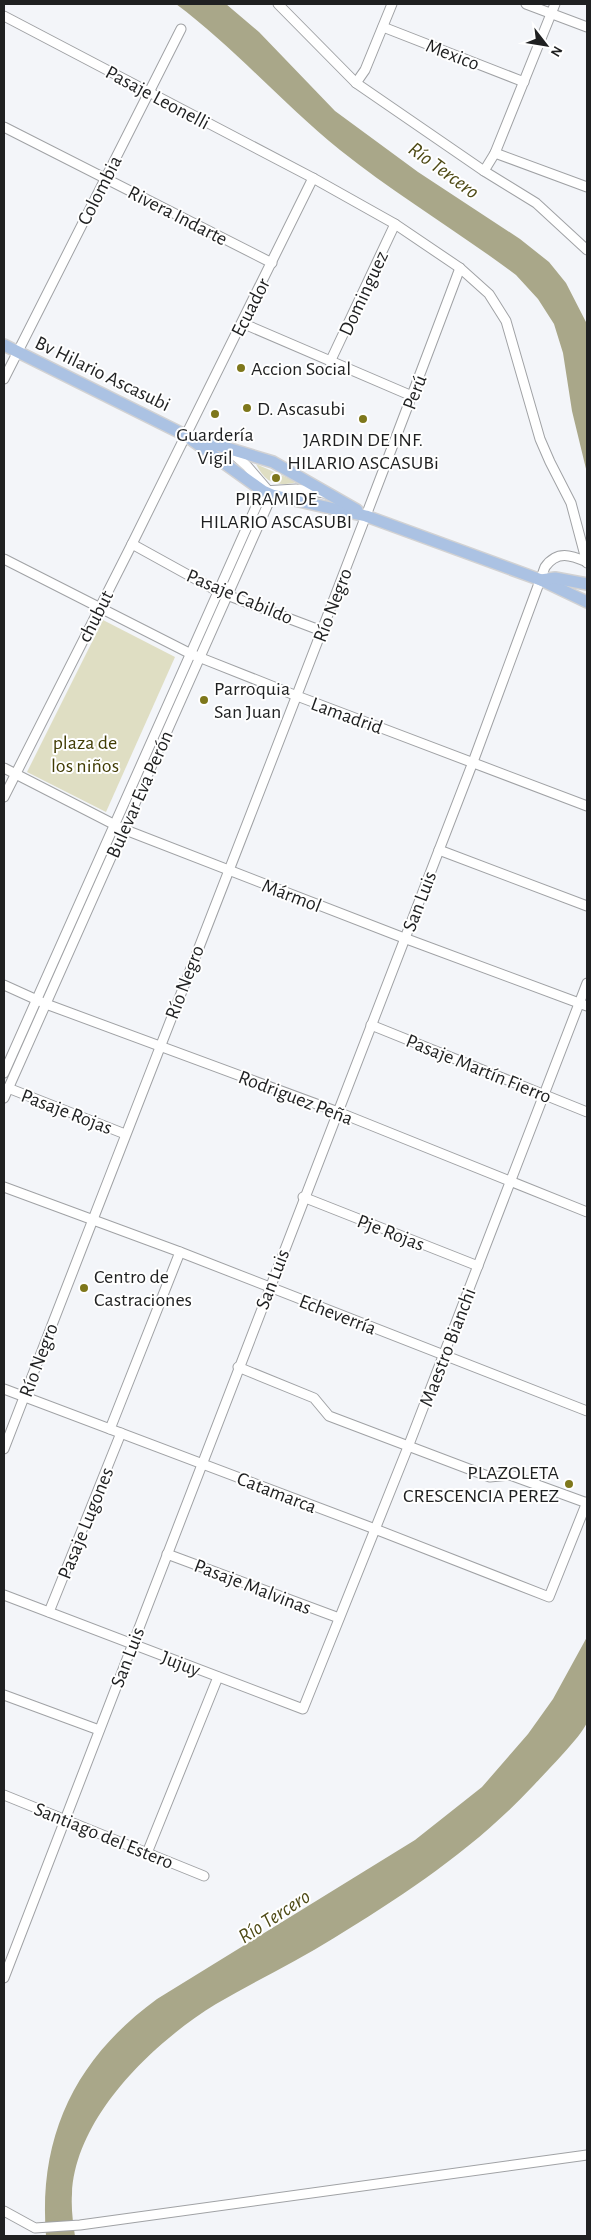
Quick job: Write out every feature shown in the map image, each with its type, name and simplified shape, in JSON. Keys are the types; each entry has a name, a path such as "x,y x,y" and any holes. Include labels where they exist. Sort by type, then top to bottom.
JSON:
{"main road":[{"name":"Bv Hilario Ascasubi","path":"4,345 185,435"},
{"path":"185,435 273,462 366,516"},
{"path":"185,435 268,492 366,516 541,580 587,602"},
{"path":"541,580 554,578 587,584"},
{"path":"560,590 571,590 587,595"}],"street":[{"path":"278,4 356,83 484,171 536,203 587,250"},
{"path":"356,83 365,70 392,4"},
{"path":"526,4 587,27"},
{"path":"484,171 495,153 555,4"},
{"name":"Pasaje Leonelli","path":"4,16 312,178 395,224 460,268 489,294 506,321 540,439 571,503 587,562"},
{"name":"Mexico","path":"383,27 524,82"},
{"name":"Colombia","path":"4,379 180,29"},
{"name":"Rivera Indarte","path":"4,127 272,263"},
{"path":"495,153 587,188"},
{"name":"Ecuador","path":"185,435 272,263 312,178"},
{"name":"Dominguez","path":"330,362 395,224"},
{"name":"Perú","path":"366,516 460,268"},
{"path":"242,323 412,396"},
{"name":"chubut","path":"4,797 185,435"},
{"path":"224,447 247,466 268,492 296,489 330,494"},
{"name":"Bulevar Eva Perón","path":"4,1098 46,1004 191,654 268,492"},
{"name":"Bulevar Eva Perón","path":"4,1073 229,595 268,492"},
{"name":"Río Negro","path":"4,1449 366,516"},
{"name":"Pasaje Cabildo","path":"132,544 219,592 322,631"},
{"name":"San Luis","path":"4,1978 303,1197 338,1112 439,850 545,567 556,556 569,555 587,562"},
{"name":"Lamadrid","path":"4,559 191,654 587,806"},
{"name":"Mármol","path":"4,768 119,827 404,938 583,1004"},
{"path":"439,850 587,906"},
{"name":"Maestro Bianchi","path":"303,1709 408,1447 544,1095 583,1004 587,983"},
{"name":"Rodriguez Peña","path":"4,984 46,1004 338,1112 587,1212"},
{"name":"Pasaje Martín Fierro","path":"371,1025 587,1112"},
{"name":"Pasaje Rojas","path":"8,1088 126,1134"},
{"name":"Echeverría","path":"4,1187 180,1252 587,1411"},
{"name":"Pje Rojas","path":"303,1197 478,1266"},
{"path":"110,1429 180,1252"},
{"path":"238,1367 314,1398 328,1416 408,1447 490,1477 510,1475 587,1502"},
{"name":"Catamarca","path":"4,1389 374,1528 549,1597 587,1502"},
{"name":"Pasaje Lugones","path":"49,1612 121,1433"},
{"name":"Pasaje Malvinas","path":"166,1554 339,1618"},
{"name":"Jujuy","path":"4,1595 303,1709"},
{"path":"147,1853 218,1677"},
{"path":"4,1695 99,1730"},
{"name":"Santiago del Estero","path":"4,1795 204,1876"},
{"path":"4,2211 35,2228 64,2226 587,2155"}],"green space":[{"path":"256,464 297,482 278,484 268,480"},
{"name":"plaza de los niños","path":"103,620 175,657 106,812 27,772"}],"shaded area":[{"path":"176,4 226,4 259,32 335,111 418,172 520,239 549,262 566,283 587,324 587,473 572,411 563,353 554,324 538,299 516,275 361,167 340,150 198,21"},
{"path":"587,1637 587,1722 579,1736 563,1754 511,1809 439,1869 320,1947 216,2004 168,2039 144,2061 122,2084 103,2110 87,2137 77,2165 72,2194 75,2236 46,2236 45,2199 49,2165 56,2132 68,2102 84,2073 104,2047 129,2022 157,1999 415,1840 482,1787 528,1734 553,1699"}],"place":[{"name":"Accion Social","path":"241,368"},
{"name":"D. Ascasubi","path":"247,408"},
{"name":"Guardería Vigil","path":"215,414"},
{"name":"JARDIN DE INF. HILARIO ASCASUBi","path":"363,419"},
{"name":"PIRAMIDE HILARIO ASCASUBI","path":"276,478"},
{"name":"Parroquia San Juan","path":"204,700"},
{"name":"Centro de Castraciones","path":"84,1288"},
{"name":"PLAZOLETA CRESCENCIA PEREZ","path":"569,1484"}],"water label":[{"name":"Río Tercero","path":"444,170"},
{"name":"Río Tercero","path":"274,1916"}]}
